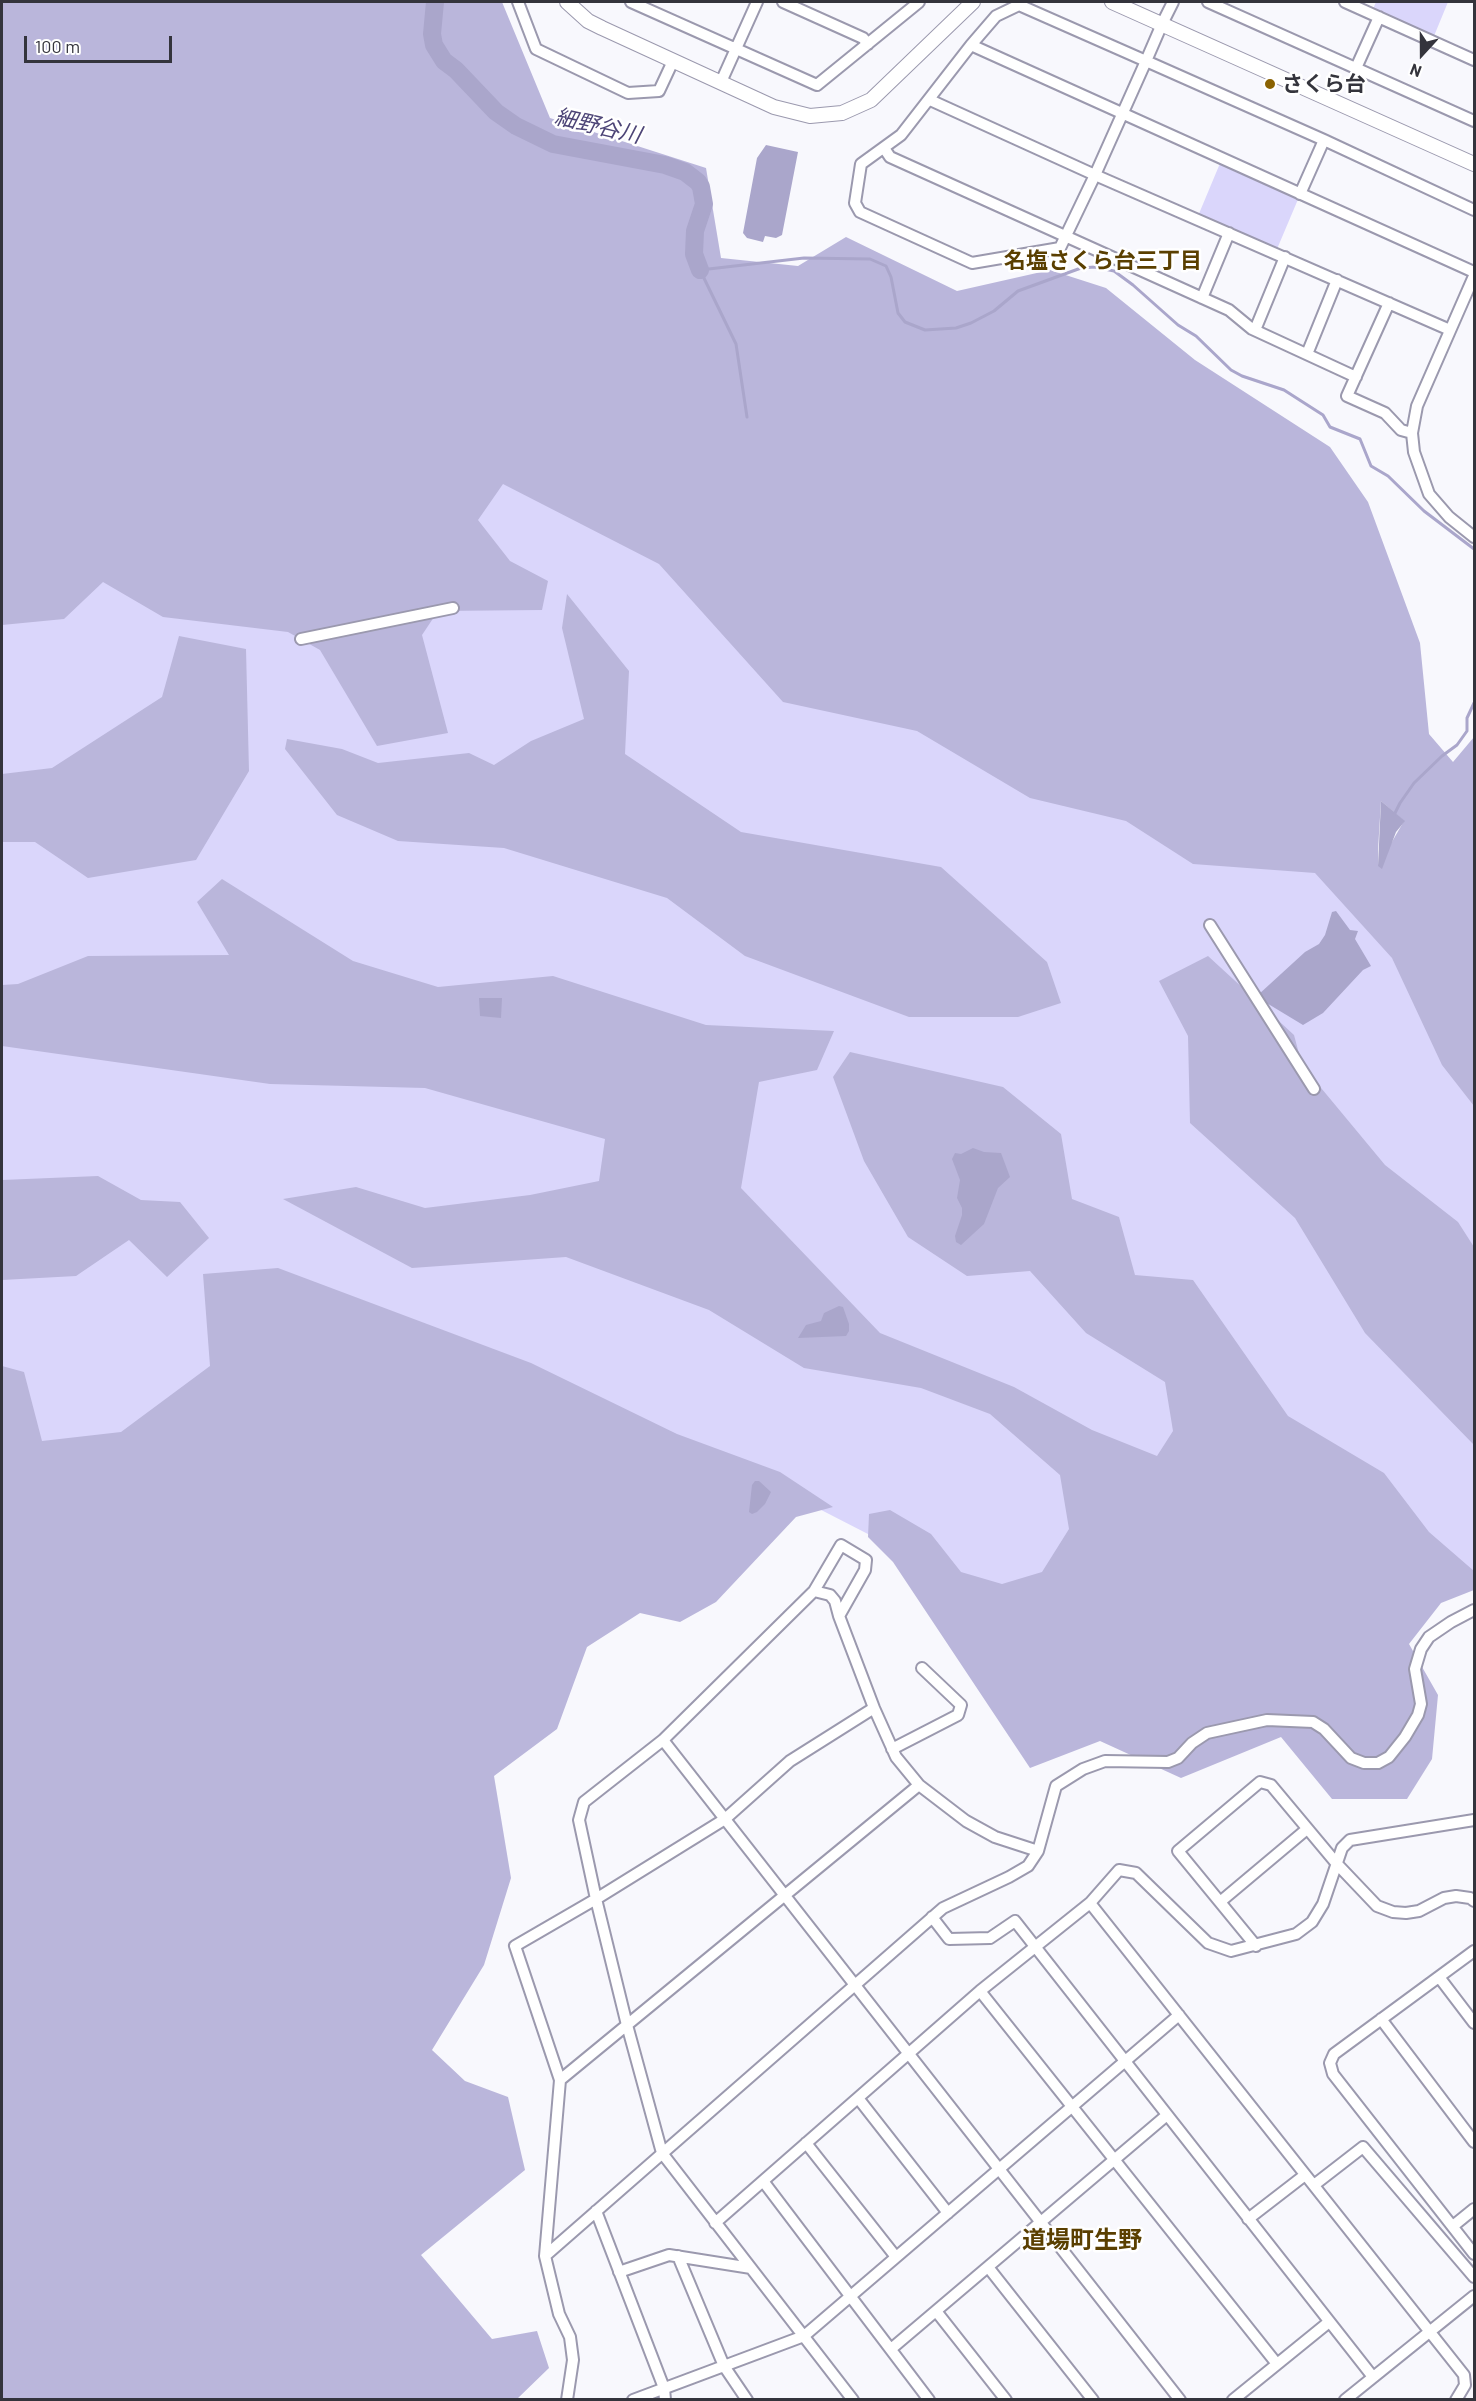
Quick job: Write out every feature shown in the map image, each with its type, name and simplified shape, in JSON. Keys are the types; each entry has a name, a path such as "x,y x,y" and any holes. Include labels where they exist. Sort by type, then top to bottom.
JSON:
{"street":[{"path":"518,2 536,49 628,93 659,92 673,61"},
{"path":"567,2 588,21 673,61 792,113 810,116 842,113 871,100 973,2"},
{"path":"631,2 817,85 919,2"},
{"path":"721,82 758,2"},
{"path":"783,2 863,38 867,44"},
{"path":"1112,2 1474,164"},
{"path":"1173,2 1162,24 1146,61 1123,114 1095,175 1060,248 972,263 860,212 855,203 861,164 902,135 970,45 996,16 1019,5 1146,61 1324,140 1474,210"},
{"path":"1208,2 1474,121"},
{"path":"1345,2 1474,60"},
{"path":"1356,68 1379,17"},
{"path":"970,45 1474,274 1417,406 1412,433 1414,452 1429,494 1449,517 1474,537"},
{"path":"930,100 1095,175 1450,330"},
{"path":"1300,194 1324,140"},
{"path":"884,148 891,157 1229,310 1255,330 1356,377"},
{"path":"1202,298 1228,233"},
{"path":"1255,330 1285,257"},
{"path":"1306,354 1337,280"},
{"path":"1389,303 1347,396 1385,413 1401,430 1412,433"},
{"path":"302,639 453,608"},
{"path":"1210,925 1314,1089"},
{"path":"839,1616 865,1570 867,1560 840,1545 814,1592 663,1740 584,1802 579,1820 627,2025 662,2153 853,2400"},
{"path":"814,1592 830,1595 835,1601 874,1708 892,1749 919,1785 966,1821 985,1832 1038,1851"},
{"path":"545,2256 943,1908 1028,1866 1038,1851 1056,1786 1083,1769 1105,1761 1168,1762 1178,1758 1192,1743 1207,1733 1267,1720 1313,1722 1324,1729 1352,1758 1364,1763 1378,1763 1389,1757 1405,1737 1418,1715 1421,1704 1415,1669 1421,1649 1429,1637 1474,1610"},
{"path":"892,1749 958,1714 961,1706 922,1668"},
{"path":"567,2400 573,2360 570,2337 560,2314 545,2256 560,2080 515,1946 725,1819 790,1761 874,1708"},
{"path":"663,1740 1180,2400"},
{"path":"1256,1946 1178,1851 1260,1782 1271,1785 1366,1898 1377,1906 1393,1912 1419,1911 1444,1898 1456,1896 1470,1898 1474,1901"},
{"path":"560,2080 919,1785"},
{"path":"715,2223 980,1991 1090,1903 1119,1870 1136,1873 1208,1943 1231,1951 1296,1934 1312,1922 1323,1904 1342,1848 1350,1840 1474,1820"},
{"path":"1220,1902 1307,1829"},
{"path":"1090,1903 1464,2375 1465,2385 1456,2400"},
{"path":"932,1917 949,1939 990,1938 1015,1921 1372,2377"},
{"path":"1474,1951 1334,2054 1330,2063 1333,2074 1474,2254"},
{"path":"1439,1977 1474,2023"},
{"path":"980,1991 1277,2364"},
{"path":"633,2400 665,2394 724,2366 804,2336 1179,2015"},
{"path":"1381,2019 1474,2142"},
{"path":"858,2098 948,2213"},
{"path":"891,2349 1167,2115"},
{"path":"806,2143 896,2257"},
{"path":"1314,2185 1363,2147 1474,2277"},
{"path":"1248,2219 1305,2175"},
{"path":"763,2181 929,2400"},
{"path":"1453,2226 1474,2209"},
{"path":"596,2211 665,2394"},
{"path":"619,2272 669,2255 751,2268"},
{"path":"678,2256 724,2366 747,2400"},
{"path":"988,2267 1093,2400"},
{"path":"1345,2400 1474,2296"},
{"path":"936,2311 1006,2400"},
{"path":"1233,2400 1329,2322"}],"shaded area":[{"path":"2,2 502,2 550,118 706,168 721,258 798,266 846,237 957,291 1050,270 1106,288 1195,360 1330,447 1368,502 1420,643 1429,734 1453,762 1474,737 1474,1106 1442,1065 1392,958 1315,873 1193,864 1126,821 1030,798 917,731 783,702 659,564 503,484 478,520 510,561 548,581 542,610 438,611 422,635 448,733 377,746 320,650 288,632 163,617 103,582 64,619 2,625","holes":["1381,801 1404,821 1378,866"]},
{"path":"1376,2 1448,2 1434,36 1373,9"},
{"path":"766,145 798,152 782,235 776,238 765,236 763,242 747,238 743,233 757,158"},
{"path":"1221,161 1299,197 1277,249 1198,216"},
{"path":"501,450 1323,861 1474,1066 1474,1571 1049,1627 792,1495 150,1438 2,1445 2,554"},
{"path":"567,594 629,671 625,754 741,832 941,867 1047,962 1061,1003 1018,1017 909,1017 745,956 667,898 504,848 398,841 337,815 285,749 287,739 342,749 378,763 469,753 494,765 531,741 584,719 562,628"},
{"path":"179,636 246,649 249,771 196,860 88,878 35,842 2,842 2,774 52,768 162,697"},
{"path":"1381,801 1405,821 1396,832 1382,869 1378,866"},
{"path":"222,879 353,961 438,987 553,976 706,1025 834,1031 817,1070 759,1082 741,1188 880,1333 1014,1387 1092,1430 1157,1456 1173,1431 1165,1382 1086,1333 1030,1271 967,1276 908,1237 864,1161 833,1077 850,1052 1003,1087 1061,1134 1072,1199 1119,1217 1135,1275 1193,1280 1288,1416 1384,1473 1429,1532 1474,1571 1474,1590 1441,1603 1409,1644 1438,1695 1432,1759 1407,1799 1332,1799 1281,1737 1181,1778 1100,1741 1030,1768 893,1562 868,1537 869,1514 890,1510 931,1534 961,1572 1002,1584 1042,1572 1069,1529 1060,1475 990,1414 921,1388 804,1368 709,1310 566,1257 412,1268 283,1199 356,1187 425,1208 530,1195 599,1181 605,1139 425,1088 270,1084 2,1046 2,985 18,984 88,956 229,955 197,902"},
{"path":"1336,911 1350,930 1358,931 1355,939 1371,966 1363,970 1323,1013 1303,1025 1260,999 1258,995 1305,952 1319,944 1325,935 1332,912"},
{"path":"1208,956 1294,1035 1302,1065 1385,1165 1458,1222 1474,1247 1474,1445 1365,1333 1295,1218 1190,1123 1188,1036 1159,981"},
{"path":"479,998 502,998 501,1018 480,1016"},
{"path":"973,1148 984,1152 1001,1153 1010,1177 998,1188 984,1224 961,1245 956,1242 955,1236 962,1215 962,1208 957,1198 960,1180 952,1159 955,1153 961,1154"},
{"path":"98,1176 141,1200 180,1202 209,1238 167,1277 129,1240 76,1276 2,1280 2,1180"},
{"path":"278,1268 531,1363 677,1434 780,1472 833,1507 796,1517 716,1602 680,1622 640,1613 587,1647 557,1729 494,1776 511,1878 484,1965 432,2050 465,2081 508,2097 525,2170 421,2255 492,2339 537,2331 549,2368 517,2399 2,2399 2,1366 24,1372 42,1441 121,1432 210,1366 203,1274"},
{"path":"839,1306 843,1307 849,1324 846,1336 798,1338 806,1325 821,1321 824,1313"},
{"path":"755,1481 759,1481 771,1492 765,1504 752,1514 749,1512 752,1485"}],"waterway":[{"name":"細野谷川","path":"435,2 432,34 434,45 444,61 456,70 496,112 516,126 553,144 665,165 685,172 698,182 704,204 695,231 694,254 700,270"},
{"path":"747,417 736,344 700,270 804,258 870,259 886,266 891,277 898,313 905,322 925,330 956,328 971,323 994,311 1018,291 1081,268 1095,267 1114,271 1133,285 1178,325 1196,336 1231,370 1284,390 1323,415 1330,427 1360,439 1371,466 1388,476 1424,511 1474,549"},
{"path":"1394,815 1414,783 1457,745 1467,731 1467,718 1474,703"}],"place":[{"name":"さくら台","path":"1270,84"}],"district":[{"name":"名塩さくら台三丁目","path":"1103,261"},
{"name":"道場町生野","path":"1082,2240"}]}
